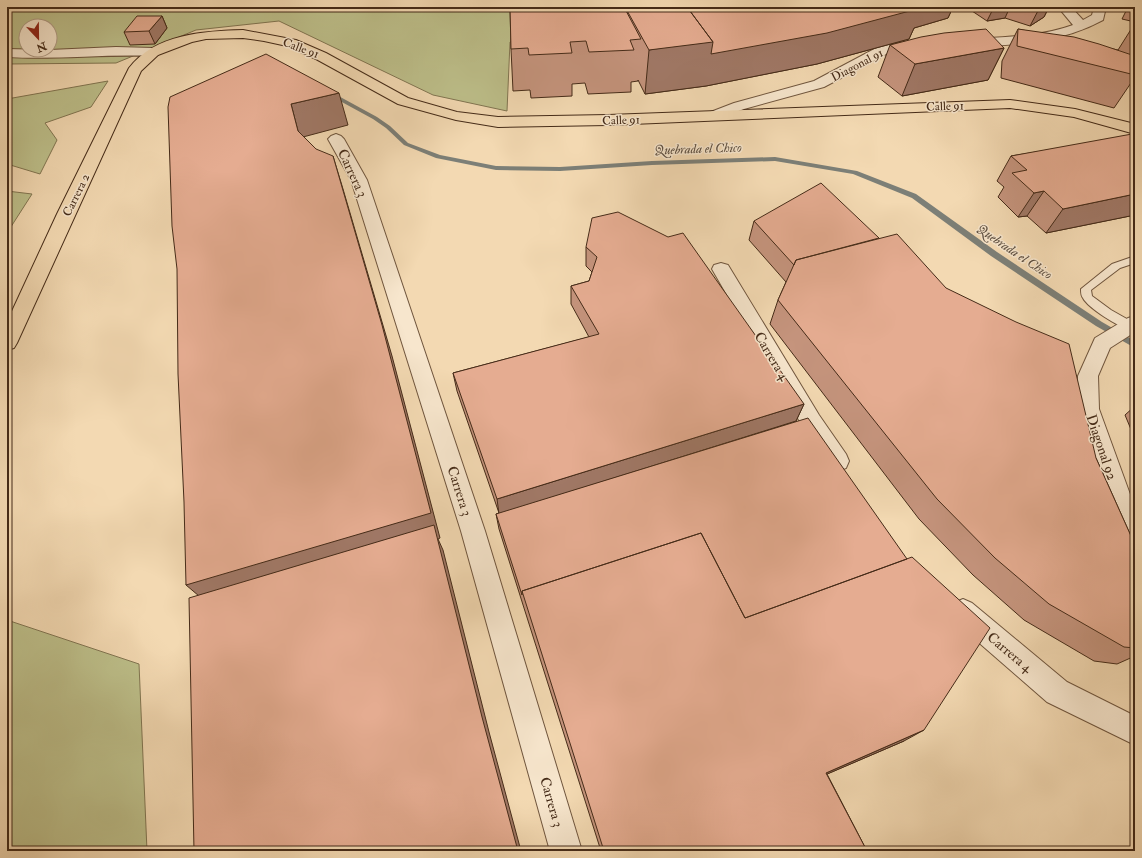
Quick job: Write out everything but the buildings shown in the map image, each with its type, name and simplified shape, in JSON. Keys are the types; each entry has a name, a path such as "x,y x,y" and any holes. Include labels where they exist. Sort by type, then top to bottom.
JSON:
{"main road":[{"name":"Calle 91","path":"153,52 188,39 206,36 243,34 264,36 291,43 321,56 394,97 418,106 456,116 498,122 593,121 1010,104 1075,113 1135,129"},
{"name":"Carrera 2","path":"7,343 134,71 140,63 153,52"}],"street":[{"path":"1064,7 1081,26"},
{"path":"957,43 1027,40 1054,34 1081,26 1098,17 1100,7"},
{"path":"1054,34 1066,43"},
{"name":"Diagonal 91","path":"714,116 736,106 818,85 832,79 883,50 908,45 930,44"},
{"name":"Calle 91","path":"7,53 32,55 125,50 153,52"},
{"path":"1092,60 1115,74 1135,82"},
{"name":"Carrera 3","path":"336,139 359,180 463,501 566,851"},
{"name":"Carrera 4","path":"721,269 811,421 849,479"},
{"name":"Diagonal 92","path":"1129,326 1102,343 1088,376 1088,409 1135,540"},
{"name":"Carrera 4","path":"947,599 1057,692 1135,731"}],"lane":[{"path":"1129,326 1112,317 1098,307 1087,297 1086,289 1116,266 1135,258"}],"green space":[{"path":"7,7 721,7 510,42 507,111 433,95 279,21 196,30 116,63 7,64"},
{"path":"108,81 91,107 45,123 57,140 40,174 7,164 7,99"},
{"path":"7,191 32,194 7,233"},
{"path":"7,620 139,664 147,851 7,851"}],"waterway":[{"name":"Quebrada el Chico","path":"331,94 375,118 388,127 406,144 438,157 496,168 560,169 652,163 775,159 855,172 914,196 994,254 1099,324 1135,345"}]}
